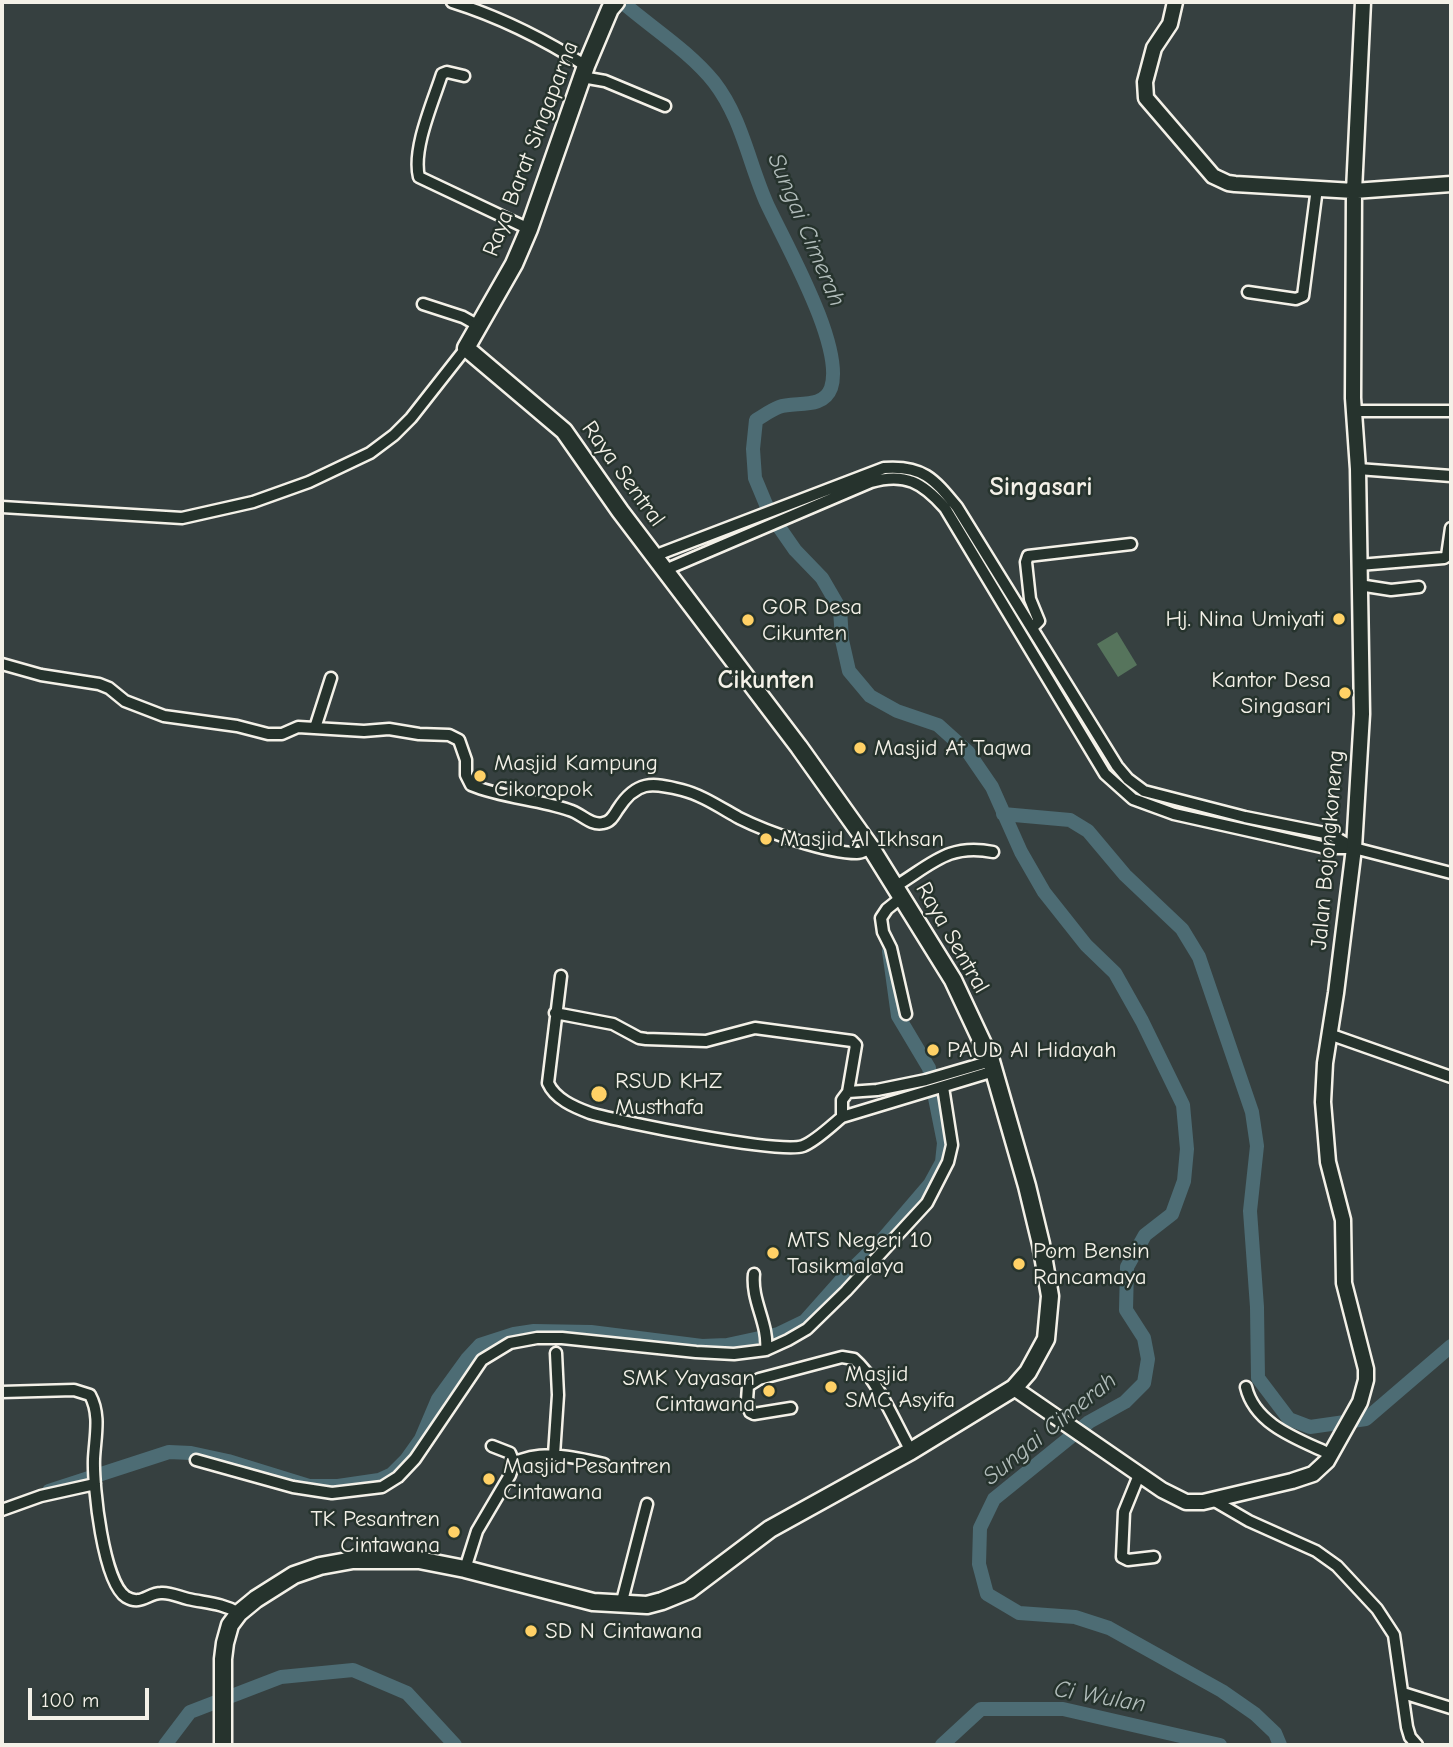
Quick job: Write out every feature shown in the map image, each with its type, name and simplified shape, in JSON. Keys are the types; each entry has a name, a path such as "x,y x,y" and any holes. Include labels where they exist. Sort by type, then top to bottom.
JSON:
{"main road":[{"path":"1175,2 1170,24 1154,48 1145,82 1146,98 1213,176 1235,184 1354,191 1451,184"},
{"name":"Jalan Bojongkoneng","path":"1014,1388 1058,1416 1139,1475 1186,1502 1213,1500 1304,1477 1322,1467 1364,1390 1366,1369 1345,1283 1343,1220 1326,1142 1323,1077 1354,848 1362,714 1358,469 1354,411 1354,191 1363,2"},
{"name":"Raya Barat Singaparna","path":"466,348 514,264 529,229 584,72 613,5"},
{"name":"Raya Sentral","path":"466,348 564,430 620,511 872,848 953,980 992,1066 1034,1215 1050,1296 1046,1339 1028,1372 1014,1388"},
{"path":"223,1739 227,1634 239,1613 283,1581 306,1570 336,1562 393,1558 419,1560 465,1569 572,1598 621,1605 647,1605 689,1590 770,1530 911,1451 1014,1388"}],"street":[{"path":"452,2 481,11 546,40 584,72 665,106"},
{"path":"464,76 447,72 442,74 427,111 416,165 419,177 529,229"},
{"path":"1248,292 1296,299 1303,296 1317,188"},
{"path":"423,304 463,317 479,326"},
{"path":"2,507 182,518 253,502 309,482 370,453 411,418 466,348"},
{"path":"1354,411 1451,411"},
{"path":"654,556 884,467 913,468 938,484 957,507 1041,668 1105,774 1133,799 1151,807 1242,830 1326,848 1354,848 1451,873"},
{"path":"1358,469 1451,476"},
{"path":"665,570 884,478 914,482 930,491 976,547 1032,628 1128,779 1144,791 1245,817 1330,834 1354,848"},
{"path":"774,509 779,520"},
{"path":"1359,565 1444,558 1447,556 1451,528"},
{"path":"1032,628 1040,621 1030,599 1026,562 1028,556 1131,544"},
{"path":"1359,585 1391,590 1419,587"},
{"path":"1041,668 1052,662"},
{"path":"2,664 41,675 93,682 109,688 118,697 137,707 175,718 237,726 268,734 282,734 298,727 364,731 390,729 452,736 459,740 471,785 485,791 572,810 593,823 600,824 610,820 635,788 642,785 671,787 687,791 741,818 802,841 858,853 872,848"},
{"path":"315,728 331,678"},
{"path":"1242,830 1245,817"},
{"path":"906,1014 891,948 883,932 881,918 899,891 958,850 993,852"},
{"path":"561,976 548,1083 552,1092 590,1113 766,1146 804,1146 842,1117 937,1089 992,1066"},
{"path":"555,1013 613,1024 646,1039 706,1041 755,1028 852,1041 856,1045 848,1093 842,1100 842,1117"},
{"path":"1329,1034 1451,1077"},
{"path":"848,1093 877,1090 992,1066"},
{"path":"196,1461 281,1484 332,1493 382,1487 398,1477 415,1459 473,1370 489,1355 510,1343 537,1338 562,1338 734,1354 766,1340 807,1329 846,1292 928,1203 948,1162 952,1145 937,1089"},
{"path":"877,1090 880,1107"},
{"path":"754,1273 754,1296 766,1340"},
{"path":"554,1455 558,1395 556,1353"},
{"path":"791,1408 754,1414 750,1412 748,1386 759,1380 842,1357 854,1359 887,1406 911,1451"},
{"path":"1246,1387 1250,1400 1266,1419 1302,1441 1332,1449"},
{"path":"2,1392 74,1390 90,1395 96,1410 97,1423 94,1459 96,1509 114,1581 125,1596 139,1601 163,1592 220,1604 239,1613"},
{"path":"465,1569 477,1531 510,1475 514,1463 510,1453 492,1446"},
{"path":"514,1463 533,1455 554,1455 604,1464"},
{"path":"1139,1475 1125,1512 1122,1557 1128,1560 1154,1557"},
{"path":"2,1510 95,1481"},
{"path":"1213,1500 1249,1521 1316,1550 1352,1580 1377,1609 1394,1634 1407,1727 1416,1745"},
{"path":"621,1605 647,1504"},
{"path":"1403,1693 1451,1708"}],"green space":[{"path":"1117,632 1137,665 1118,677 1097,644"}],"waterway":[{"name":"Sungai Cimerah","path":"622,2 693,60 724,96 767,204 822,322 833,370 831,388 827,395 815,402 779,407 756,420 753,449 755,478 770,514 795,550 822,578 840,609 842,640 849,671 870,696 897,711 938,725 968,752 992,787 1021,852 1044,892 1086,945 1115,973 1183,1105 1187,1149 1184,1181 1172,1214 1145,1235 1127,1267 1126,1310 1144,1338 1148,1359 1144,1383 1125,1402 1089,1422 994,1499 980,1528 979,1564 987,1594 1019,1613 1075,1617 1109,1628 1222,1691 1255,1714 1275,1733 1280,1745"},
{"path":"1003,814 1070,820 1088,831 1125,875 1182,929 1199,957 1252,1112 1257,1146 1250,1211 1257,1307 1258,1378 1289,1419 1310,1427 1366,1419 1451,1346"},
{"path":"49,1491 169,1452 191,1453 228,1461 309,1486 338,1486 379,1480 392,1474 406,1460 421,1439 438,1399 480,1345 514,1334 534,1331 591,1332 702,1346 727,1345 778,1334 805,1321 882,1240 930,1184 942,1162 944,1143 929,1068 898,1016 889,951"},
{"name":"Ci Wulan","path":"165,1745 190,1712 281,1677 353,1670 407,1693 455,1745"},
{"name":"Ci Wulan","path":"942,1745 981,1709 1063,1709 1220,1745"}],"place":[{"name":"Hj. Nina Umiyati","path":"1339,619"},
{"name":"GOR Desa Cikunten","path":"748,620"},
{"name":"Kantor Desa Singasari","path":"1345,693"},
{"name":"Masjid At Taqwa","path":"860,748"},
{"name":"Masjid Kampung Cikoropok","path":"480,776"},
{"name":"Masjid Al Ikhsan","path":"766,839"},
{"name":"PAUD Al Hidayah","path":"933,1050"},
{"name":"RSUD KHZ Musthafa","path":"599,1094"},
{"name":"MTS Negeri 10 Tasikmalaya","path":"773,1253"},
{"name":"Pom Bensin Rancamaya","path":"1019,1264"},
{"name":"Masjid SMC Asyifa","path":"831,1387"},
{"name":"SMK Yayasan Cintawana","path":"769,1391"},
{"name":"Masjid Pesantren Cintawana","path":"489,1479"},
{"name":"TK Pesantren Cintawana","path":"454,1532"},
{"name":"SD N Cintawana","path":"531,1631"}],"district":[{"name":"Singasari","path":"1041,488"},
{"name":"Cikunten","path":"766,681"}]}
